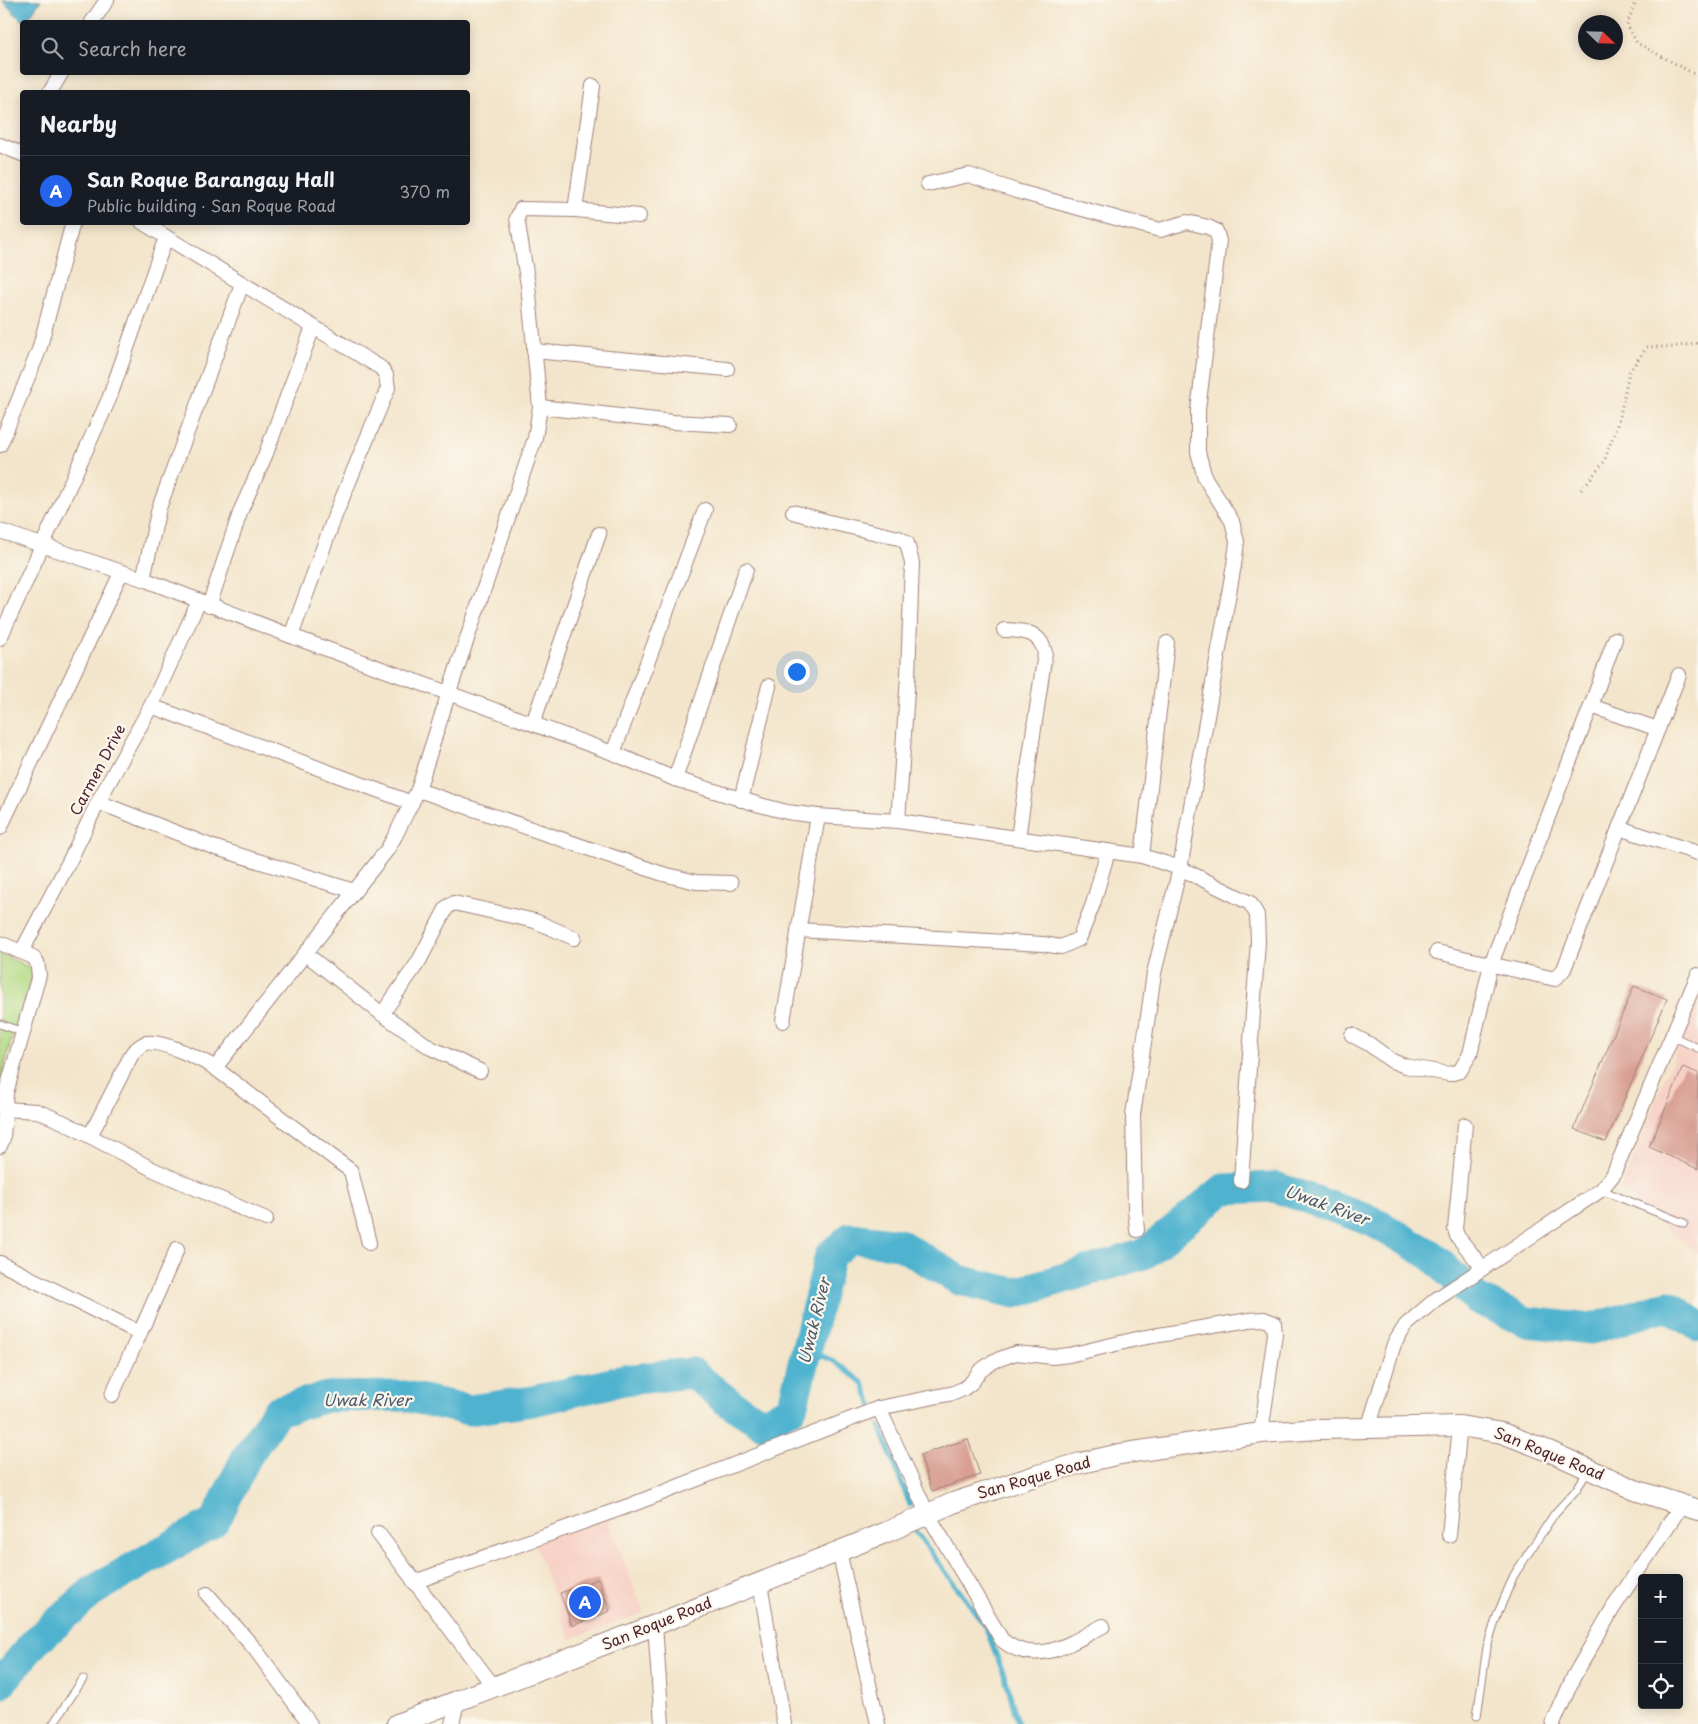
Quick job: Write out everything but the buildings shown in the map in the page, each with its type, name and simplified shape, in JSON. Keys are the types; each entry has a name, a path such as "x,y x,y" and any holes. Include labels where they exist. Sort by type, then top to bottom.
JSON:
{"street":[{"path":"93,20 107,0"},
{"path":"51,90 60,75"},
{"path":"575,210 593,86"},
{"path":"0,145 20,153"},
{"path":"928,184 969,175 1016,191 1153,229 1160,230 1187,222 1208,227 1216,232 1219,241 1198,410 1198,452 1205,478 1232,521 1237,542 1180,868 1154,973 1134,1115 1137,1230"},
{"path":"215,1068 387,850 418,790 535,438 540,407 528,285 518,218 519,213 521,209 575,210 640,216"},
{"path":"0,445 39,350 72,225"},
{"path":"146,225 381,368 386,375 388,388 336,513 291,636"},
{"path":"0,638 109,399 166,238"},
{"path":"143,580 159,508 242,284"},
{"name":"Carmen Drive","path":"22,951 98,802 204,604 241,510 266,456 313,328"},
{"path":"534,352 727,369"},
{"path":"540,407 673,422 730,425"},
{"path":"613,753 705,510"},
{"path":"793,512 899,538 908,543 912,563 908,676 898,821"},
{"path":"0,531 143,580 291,636 449,692 613,753 675,779 741,800 787,812 898,821 1142,856 1180,868 1250,903 1257,915 1258,942 1241,1180"},
{"path":"533,723 599,534"},
{"path":"675,779 746,570"},
{"path":"0,828 120,573"},
{"path":"1004,630 1029,632 1043,644 1045,653 1018,838"},
{"path":"1352,1036 1369,1044 1392,1062 1449,1074 1460,1071 1470,1054 1491,964 1615,639"},
{"path":"1142,856 1168,644"},
{"path":"1438,952 1555,979 1564,969 1679,675"},
{"path":"741,800 768,686"},
{"path":"151,706 412,803"},
{"path":"1591,706 1658,729"},
{"path":"418,790 663,874 696,882 731,883"},
{"path":"98,802 212,847 354,890"},
{"path":"783,1021 818,816"},
{"path":"1619,828 1698,853"},
{"path":"798,930 1033,943 1061,947 1079,939 1093,904 1108,851"},
{"path":"382,1014 419,962 447,907 454,903 534,921 574,938"},
{"path":"0,943 33,957 37,962 39,974 6,1093 3,1138 0,1146"},
{"path":"306,954 382,1014 430,1048 480,1071"},
{"path":"1368,1429 1394,1344 1406,1325 1434,1300 1600,1190 1613,1175 1698,976"},
{"path":"90,1136 133,1052 143,1044 152,1042 204,1060 351,1171 369,1243"},
{"path":"4,1109 37,1112 63,1122 154,1170 266,1218"},
{"path":"1464,1125 1455,1229 1477,1272"},
{"path":"112,1395 177,1249"},
{"path":"0,1263 140,1333"},
{"path":"414,1582 631,1505 879,1408 962,1390 971,1383 980,1371 994,1361 1016,1353 1053,1357 1069,1355 1141,1338 1264,1319 1274,1323 1275,1334 1261,1433"},
{"path":"879,1408 928,1514 1002,1640 1021,1652 1046,1652 1066,1646 1102,1626"},
{"path":"1449,1536 1460,1426"},
{"name":"San Roque Road","path":"397,1724 655,1625 987,1491 1081,1463 1120,1454 1261,1433 1319,1429 1460,1426 1502,1433 1551,1452 1635,1490 1690,1508"},
{"path":"1553,1724 1574,1676 1613,1608 1690,1508"},
{"path":"378,1533 494,1687"},
{"path":"839,1551 878,1724"},
{"path":"760,1583 784,1724"},
{"path":"207,1594 255,1649 310,1724"},
{"path":"655,1625 662,1724"},
{"path":"452,1724 457,1702"}],"lane":[{"path":"0,1024 23,1032"},
{"path":"1672,1036 1698,1048"},
{"path":"1600,1190 1684,1223"},
{"path":"1477,1716 1487,1647 1498,1613 1514,1575 1555,1513 1576,1490 1590,1469"},
{"path":"53,1724 83,1679"}],"path":[{"path":"1636,0 1627,25 1637,44 1698,76"},
{"path":"1581,490 1604,462 1620,416 1629,372 1647,347 1672,347 1698,343"}],"shaded area":[{"path":"1698,998 1698,1255 1621,1189"},
{"path":"607,1519 644,1613 570,1639 534,1543"}],"green space":[{"path":"0,953 34,970 0,1083"}],"water":[{"path":"2,0 41,0 27,20 21,20"}],"waterway":[{"name":"Uwak River","path":"0,1684 35,1642 94,1590 215,1521 246,1458 277,1411 327,1397 404,1396 469,1410 533,1401 624,1380 692,1373 728,1402 763,1424 792,1408 830,1255 850,1238 899,1244 959,1280 1015,1293 1144,1254 1224,1189 1275,1187 1372,1221 1431,1255 1477,1299 1527,1322 1591,1329 1668,1305 1698,1326"},
{"path":"822,1356 834,1361 863,1383 873,1408"},
{"path":"880,1426 910,1505"},
{"path":"916,1532 984,1624 1006,1680 1018,1724"}],"place":[{"name":"San Roque Barangay Hall","path":"585,1602"}]}
